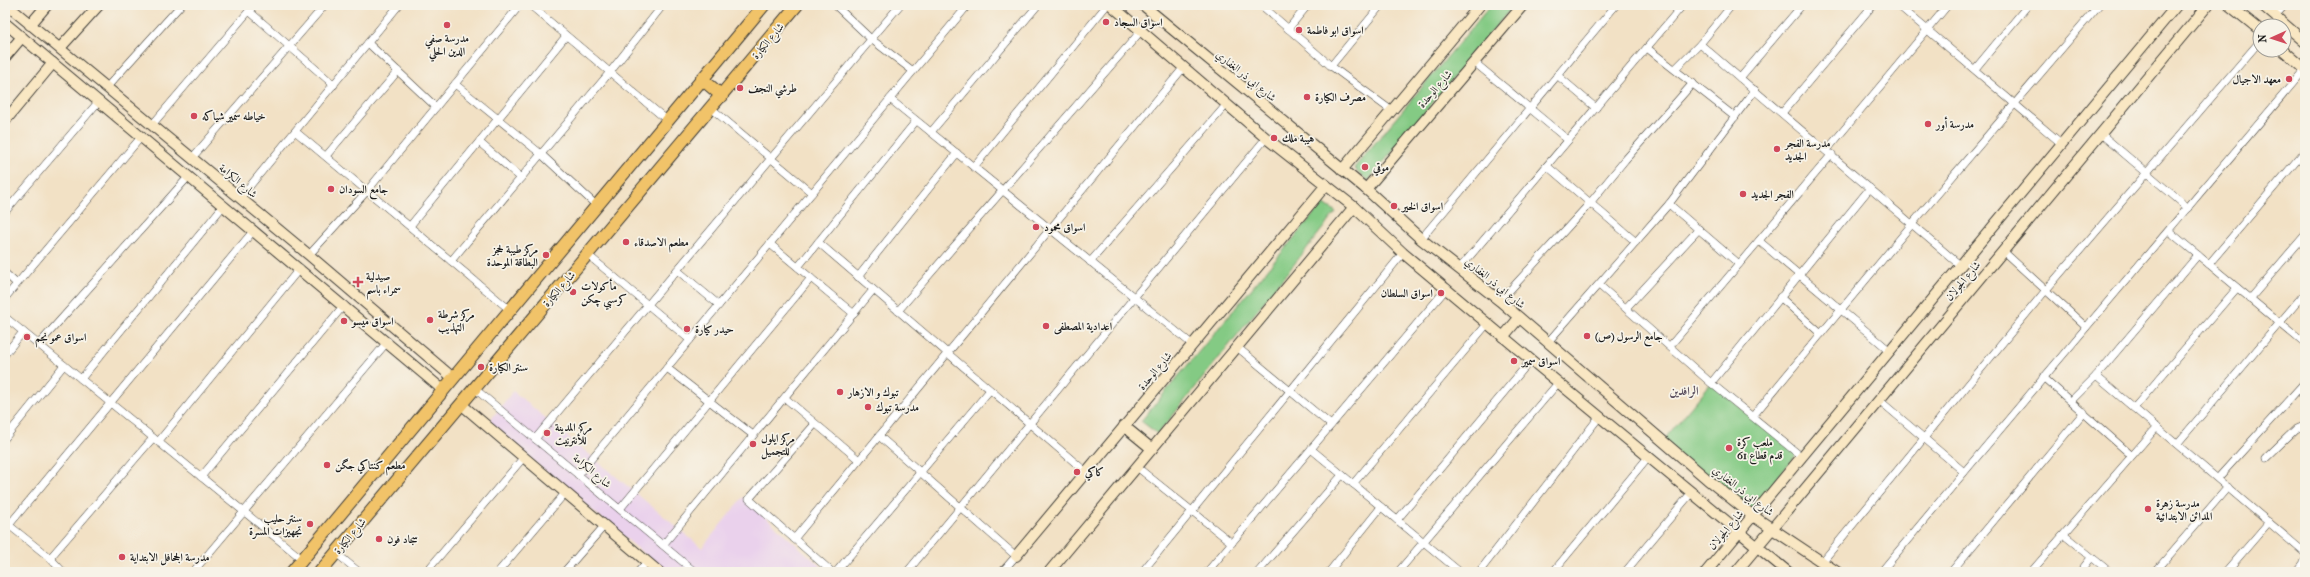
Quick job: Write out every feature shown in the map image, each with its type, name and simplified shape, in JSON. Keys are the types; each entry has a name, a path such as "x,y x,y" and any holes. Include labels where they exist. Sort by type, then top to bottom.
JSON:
{"main road":[{"name":"شارع الكيارة","path":"292,572 764,5"},
{"name":"شارع الكيارة","path":"320,572 797,5"},
{"path":"702,79 722,96"}],"street":[{"name":"شارع الكرامة","path":"7,5 309,255 452,378"},
{"path":"30,24 47,5"},
{"path":"60,48 98,5"},
{"path":"107,87 181,5"},
{"path":"152,125 254,5"},
{"path":"192,158 325,5"},
{"path":"240,198 296,132 399,5"},
{"path":"309,255 367,191 520,5"},
{"path":"530,5 668,121"},
{"path":"451,261 610,72 663,5"},
{"path":"835,5 872,39 913,71"},
{"path":"535,439 900,5"},
{"path":"578,475 968,5"},
{"path":"931,132 1038,5"},
{"path":"974,167 1109,5 1266,138 1354,207 1403,253 1447,288 1558,383 1649,456 1788,572"},
{"name":"شارع ابي ذر الغفاري","path":"1143,5 1366,189 1421,238 1500,301 1662,442 1753,516 1837,572"},
{"path":"1261,5 1331,66 1392,111"},
{"path":"1288,29 1308,5"},
{"path":"1331,66 1381,5"},
{"name":"شارع الوحدة","path":"1342,170 1479,5"},
{"name":"شارع الوحدة","path":"1366,189 1523,5"},
{"path":"1421,238 1616,5"},
{"path":"1459,269 1683,5"},
{"path":"1675,69 1700,44 1732,5"},
{"path":"1740,78 1802,5"},
{"path":"1782,113 1873,5"},
{"path":"1898,5 2062,144"},
{"path":"1670,346 1759,242 1829,152 1948,5"},
{"path":"1975,69 2028,5"},
{"path":"1753,416 2014,102 2099,5"},
{"name":"شارع الجولان","path":"1706,572 2177,5"},
{"name":"شارع الجولان","path":"1736,572 2208,5"},
{"path":"2229,5 2252,24"},
{"path":"2262,5 2305,42"},
{"path":"2275,16 2284,5"},
{"path":"249,11 334,85"},
{"path":"5,23 300,268 444,390"},
{"path":"898,311 1141,31"},
{"path":"410,226 566,36"},
{"path":"5,57 22,38"},
{"path":"368,43 436,107"},
{"path":"1700,44 1829,152 1960,266"},
{"path":"1647,48 1694,83 1734,117"},
{"path":"1822,562 2046,290 2252,50"},
{"path":"1881,572 2043,377 2169,231 2305,69 2292,58"},
{"path":"1474,62 1568,140"},
{"path":"5,121 53,63"},
{"path":"794,539 1184,67"},
{"path":"326,156 398,71"},
{"path":"1557,75 1596,108"},
{"path":"1500,301 1590,203 1625,160 1694,83"},
{"path":"455,84 541,154 597,206"},
{"path":"1548,342 1669,204 1755,90"},
{"path":"890,99 1192,345"},
{"path":"5,212 99,101"},
{"path":"1090,262 1227,104"},
{"path":"711,108 812,193"},
{"path":"798,267 916,121"},
{"path":"296,132 510,310"},
{"path":"2101,134 2188,208"},
{"path":"5,298 142,136"},
{"path":"907,572 1266,138"},
{"path":"479,142 521,178"},
{"path":"2209,264 2305,151"},
{"path":"858,277 957,153"},
{"path":"1547,166 1636,242"},
{"path":"38,344 189,176"},
{"name":"شارع الوحدة","path":"1002,572 1326,185"},
{"path":"1711,384 1780,297 1870,188"},
{"path":"1669,204 1699,228 1739,264"},
{"path":"81,380 224,205"},
{"path":"242,220 251,207"},
{"path":"1049,572 1354,207"},
{"path":"1626,308 1699,228"},
{"path":"63,572 55,569 50,558 7,524 254,230"},
{"path":"2169,231 2305,344"},
{"path":"2250,299 2305,235"},
{"path":"818,242 1086,472"},
{"path":"1759,242 1800,273 1890,350"},
{"path":"770,244 854,314"},
{"path":"2003,251 2086,327"},
{"path":"1142,572 1403,253"},
{"path":"588,255 647,306 690,340"},
{"path":"2071,401 2096,376 2198,255"},
{"path":"50,558 156,440 300,268"},
{"path":"677,270 719,305"},
{"path":"5,273 17,284"},
{"path":"620,509 811,278"},
{"path":"1599,285 1670,346 1711,384 1753,416 1802,457"},
{"path":"1207,572 1447,288"},
{"path":"2134,408 2237,288"},
{"path":"663,545 873,290"},
{"path":"2176,444 2305,293"},
{"path":"1780,297 1821,334"},
{"path":"201,477 344,305"},
{"path":"5,317 302,559"},
{"path":"1503,337 1519,318"},
{"path":"1353,484 1488,323"},
{"path":"5,354 23,332"},
{"path":"193,572 388,342"},
{"path":"1238,347 1332,425"},
{"path":"1397,520 1531,360"},
{"path":"5,438 64,365"},
{"path":"667,368 753,435"},
{"path":"2096,376 2305,553"},
{"path":"2043,377 2131,455"},
{"path":"2218,478 2305,382"},
{"path":"1398,572 1558,383"},
{"name":"شارع الكرامة","path":"474,388 695,572"},
{"path":"836,572 990,390"},
{"path":"785,398 859,460"},
{"path":"1879,400 1964,472"},
{"path":"461,404 659,572"},
{"path":"1951,572 2084,412"},
{"path":"1479,572 1600,416"},
{"path":"816,424 749,500 832,572"},
{"path":"2266,458 2296,429 2305,425"},
{"path":"1124,426 1152,449"},
{"path":"2030,572 2157,427"},
{"path":"879,436 1016,556"},
{"path":"1311,449 1460,572"},
{"path":"1553,572 1649,456"},
{"path":"426,572 524,457"},
{"path":"1137,467 1232,543"},
{"path":"1258,572 1342,475"},
{"path":"2158,571 2228,487"},
{"path":"498,572 566,492"},
{"path":"1625,572 1692,492"},
{"path":"1328,572 1381,507"},
{"path":"2226,572 2268,522"},
{"path":"564,572 605,525"},
{"path":"2064,535 2110,572"},
{"path":"336,553 358,572"},
{"path":"2080,572 2091,558"},
{"path":"638,572 647,562"},
{"path":"2297,572 2305,562"}],"shaded area":[{"path":"513,391 702,548 743,497 827,572 666,572 488,423"}],"green space":[{"path":"1491,5 1514,5 1368,181 1354,168"},
{"path":"1323,203 1336,212 1158,434 1141,421"},
{"name":"ملعب كرة قدم قطاع 61","path":"1711,383 1797,454 1749,513 1662,442"}],"place":[{"name":"اسواق السجاد","path":"1106,22"},
{"name":"مدرسة صفي الدين الحلي","path":"447,25"},
{"name":"اسواق ابو فاطمة","path":"1299,30"},
{"name":"معهد الاجيال","path":"2289,79"},
{"name":"طرشي النجف","path":"740,88"},
{"name":"مصرف الكيارة","path":"1307,97"},
{"name":"خياطه سمير شياكه","path":"194,116"},
{"name":"مدرسة أور","path":"1928,124"},
{"name":"هيبة ملك","path":"1274,138"},
{"name":"مدرسة الفجر الجديد","path":"1777,149"},
{"name":"موقي","path":"1365,167"},
{"name":"جامع السودان","path":"331,189"},
{"name":"الفجر الجديد","path":"1743,194"},
{"name":"اسواق الخير","path":"1394,206"},
{"name":"اسواق محمود","path":"1036,227"},
{"name":"مطعم الاصدقاء","path":"626,242"},
{"name":"مركز طيبة لحجز البطاقة الموحدة","path":"546,255"},
{"name":"صيدلية سمراء باسم","path":"358,282"},
{"name":"مأكولات كرسبي چكن","path":"573,292"},
{"name":"اسواق السلطان","path":"1441,293"},
{"name":"مركز شرطة التهذيب","path":"430,320"},
{"name":"اسواق ميسو","path":"344,321"},
{"name":"اعدادية المصطفى","path":"1046,326"},
{"name":"حيدر كيارة","path":"687,329"},
{"name":"جامع الرسول (ص)","path":"1587,336"},
{"name":"اسواق عمو نجم","path":"27,337"},
{"name":"اسواق سمير","path":"1514,361"},
{"name":"سنتر الكيارة","path":"481,367"},
{"name":"تبوك و الازهار","path":"840,392"},
{"name":"مدرسة تبوك","path":"868,407"},
{"name":"مركز المدينة للأنترنيت","path":"547,433"},
{"name":"مركز ايلول للتجميل","path":"753,444"},
{"name":"ملعب كرة قدم قطاع 61","path":"1729,448"},
{"name":"مطعم كنتاكي جگن","path":"327,465"},
{"name":"كاكي","path":"1077,472"},
{"name":"مدرسة زهرة المدائن الابتدائية","path":"2148,509"},
{"name":"سنتر حليب تجهيزات المسرة","path":"310,524"},
{"name":"سجاد فون","path":"379,539"},
{"name":"مدرسة الجحافل الابتداية","path":"122,557"}],"district":[{"name":"الرافدين","path":"1684,391"}]}
